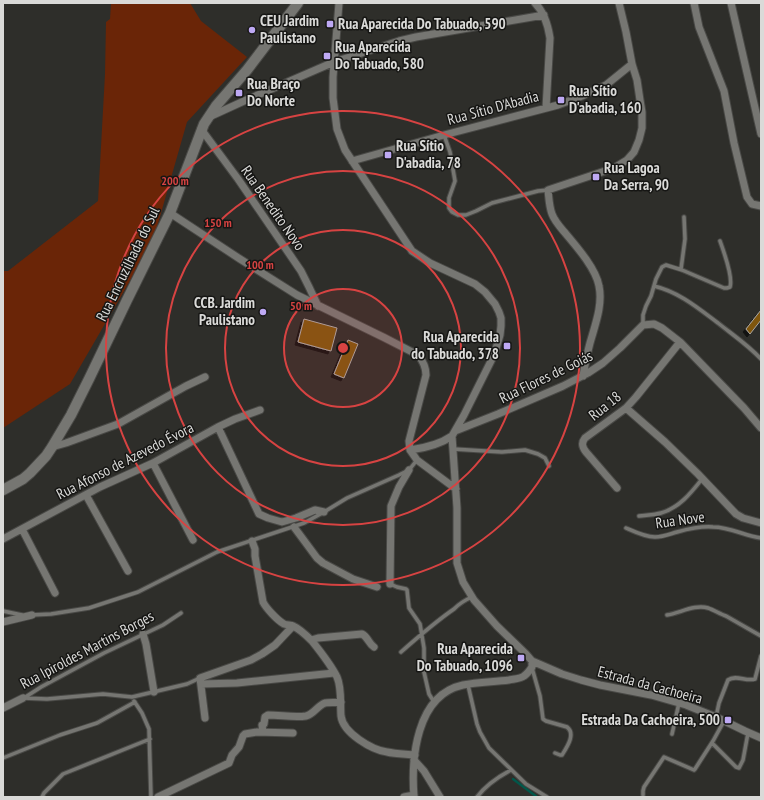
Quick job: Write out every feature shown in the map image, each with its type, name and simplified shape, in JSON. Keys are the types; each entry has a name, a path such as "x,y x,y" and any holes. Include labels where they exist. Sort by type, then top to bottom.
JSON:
{"street":[{"name":"Rua Encruzilhada do Sul","path":"3,490 30,473 41,463 52,447 89,379 170,213 201,129 216,106 298,3"},
{"path":"339,3 334,62 333,98 337,129 345,150 412,251 430,263 476,284 490,297 501,318 500,334 494,355 454,434 453,449 456,489 457,563 463,582 480,607 493,622 526,654 532,664 524,676 495,682 462,686 441,695 434,702 424,720 418,738 413,783 414,796 404,797"},
{"path":"535,3 544,15 550,38 546,108"},
{"path":"583,376 599,309 599,287 592,269 552,215 549,205 548,190 614,168 627,160 634,152 639,140 642,128 642,112 637,80 632,64 619,3"},
{"path":"694,3 699,27 724,91 734,144 747,197 752,204 761,206"},
{"path":"731,3 761,134"},
{"path":"208,118 334,62 399,41 416,36 544,15"},
{"name":"Rua Sítio D'Abadia","path":"352,161 558,105 582,96 606,84 632,64"},
{"name":"Rua Benedito Novo","path":"201,129 238,179 297,266 318,306"},
{"path":"170,213 240,260 297,295 386,338 413,352 422,359 426,370 426,375 409,441 410,450 417,460 456,489"},
{"path":"643,325 654,324 662,328 680,342 744,408 761,428"},
{"name":"Rua Flores de Goiás","path":"410,450 436,445 454,434 583,376 598,367 643,325"},
{"name":"Rua 18","path":"617,488 582,447 582,444 585,438 626,408 680,342"},
{"path":"52,447 118,424 205,377"},
{"path":"626,408 665,442 736,514 743,518 761,523"},
{"name":"Rua Afonso de Azevedo Évora","path":"3,539 100,487 153,463 218,427 260,410"},
{"path":"218,427 259,514 282,522 315,510 324,512"},
{"path":"153,463 193,540"},
{"path":"390,584 391,506 399,487 409,470"},
{"path":"86,495 128,571"},
{"path":"294,526 317,558 323,563 353,579 378,587"},
{"path":"22,529 55,593"},
{"path":"252,541 255,549 263,602 280,621 286,625 293,626 311,640 337,677 341,702 341,718 344,724 352,734 362,742 379,750 415,758 440,797"},
{"path":"3,622 32,615"},
{"path":"201,681 262,654 275,644 293,626"},
{"path":"144,634 154,692"},
{"path":"311,640 362,634 366,636 370,644 374,647"},
{"name":"Estrada da Cachoeira","path":"532,664 587,682 650,695 679,703 716,716 748,733 761,738"},
{"path":"201,681 238,683 334,673"},
{"path":"201,681 205,718"},
{"name":"Rua Ipiroldes Martins Borges","path":"3,708 23,698"},
{"path":"263,732 262,725 264,724 268,715 308,716 325,703 341,702"},
{"path":"158,797 229,763 232,755 239,747 244,735 248,733 293,733"}],"lane":[{"path":"444,135 450,152 454,181 448,202 449,208 452,212 458,215 466,215 492,203 538,191 548,190"},
{"path":"681,270 685,239 684,217"},
{"path":"643,325 644,312 662,267 666,266 681,270 724,288 730,287 731,282 729,272 720,242"},
{"path":"654,286 669,290 692,303 744,343 761,359"},
{"path":"453,449 502,452 525,450 545,458 549,466"},
{"path":"3,611 20,615 51,614 93,607 119,599 145,589 218,552 304,523 347,498 390,480 409,470 417,460"},
{"path":"639,516 659,513 676,506 702,479"},
{"name":"Rua Nove","path":"626,528 655,537 690,529 712,527 724,528 761,538"},
{"path":"390,584 407,590 410,608 420,624 424,648 424,672 429,694 434,702"},
{"path":"401,652 446,614 472,596"},
{"path":"667,615 696,608 710,608 761,636"},
{"name":"Rua Ipiroldes Martins Borges","path":"23,698 107,651 163,625 181,613"},
{"path":"716,716 719,702 728,680 733,677 750,680 755,679 761,656"},
{"path":"532,664 534,677 540,696 543,719 546,722 567,727 572,734 569,745 562,755 554,753"},
{"path":"23,698 47,699 108,694 132,697 201,681"},
{"path":"468,685 478,724 491,751 526,784 547,797"},
{"path":"132,697 142,713 149,729 151,797"},
{"path":"3,758 60,735 97,723 135,702"},
{"path":"672,734 679,703"},
{"path":"643,795 644,787 664,757 695,770 724,721"},
{"path":"712,743 736,767 739,768 743,760 748,733"},
{"path":"42,797 44,793 63,774 150,739"},
{"path":"477,797 492,782 511,770"}],"shaded area":[{"path":"111,3 190,3 201,21 247,57 187,122 157,227 131,279 70,384 3,428 3,271 8,271 98,201 105,74 106,22 110,19"}],"building":[{"path":"761,310 761,320 750,334 746,329"},
{"path":"304,319 337,328 331,351 298,342"},
{"path":"348,340 358,344 344,378 334,374"}],"waterway":[{"path":"513,779 537,797"}],"place":[{"name":"Rua Aparecida Do Tabuado, 590","path":"330,24"},
{"name":"CEU Jardim Paulistano","path":"252,30"},
{"name":"Rua Aparecida Do Tabuado, 580","path":"327,56"},
{"name":"Rua Braço Do Norte","path":"239,93"},
{"name":"Rua Sítio D'abadia, 160","path":"561,100"},
{"name":"Rua Sítio D'abadia, 78","path":"388,155"},
{"name":"Rua Lagoa Da Serra, 90","path":"596,177"},
{"name":"CCB. Jardim Paulistano","path":"263,312"},
{"name":"Rua Aparecida do Tabuado, 378","path":"507,346"},
{"name":"Rua Aparecida Do Tabuado, 1096","path":"521,658"},
{"name":"Estrada Da Cachoeira, 500","path":"728,720"}]}
